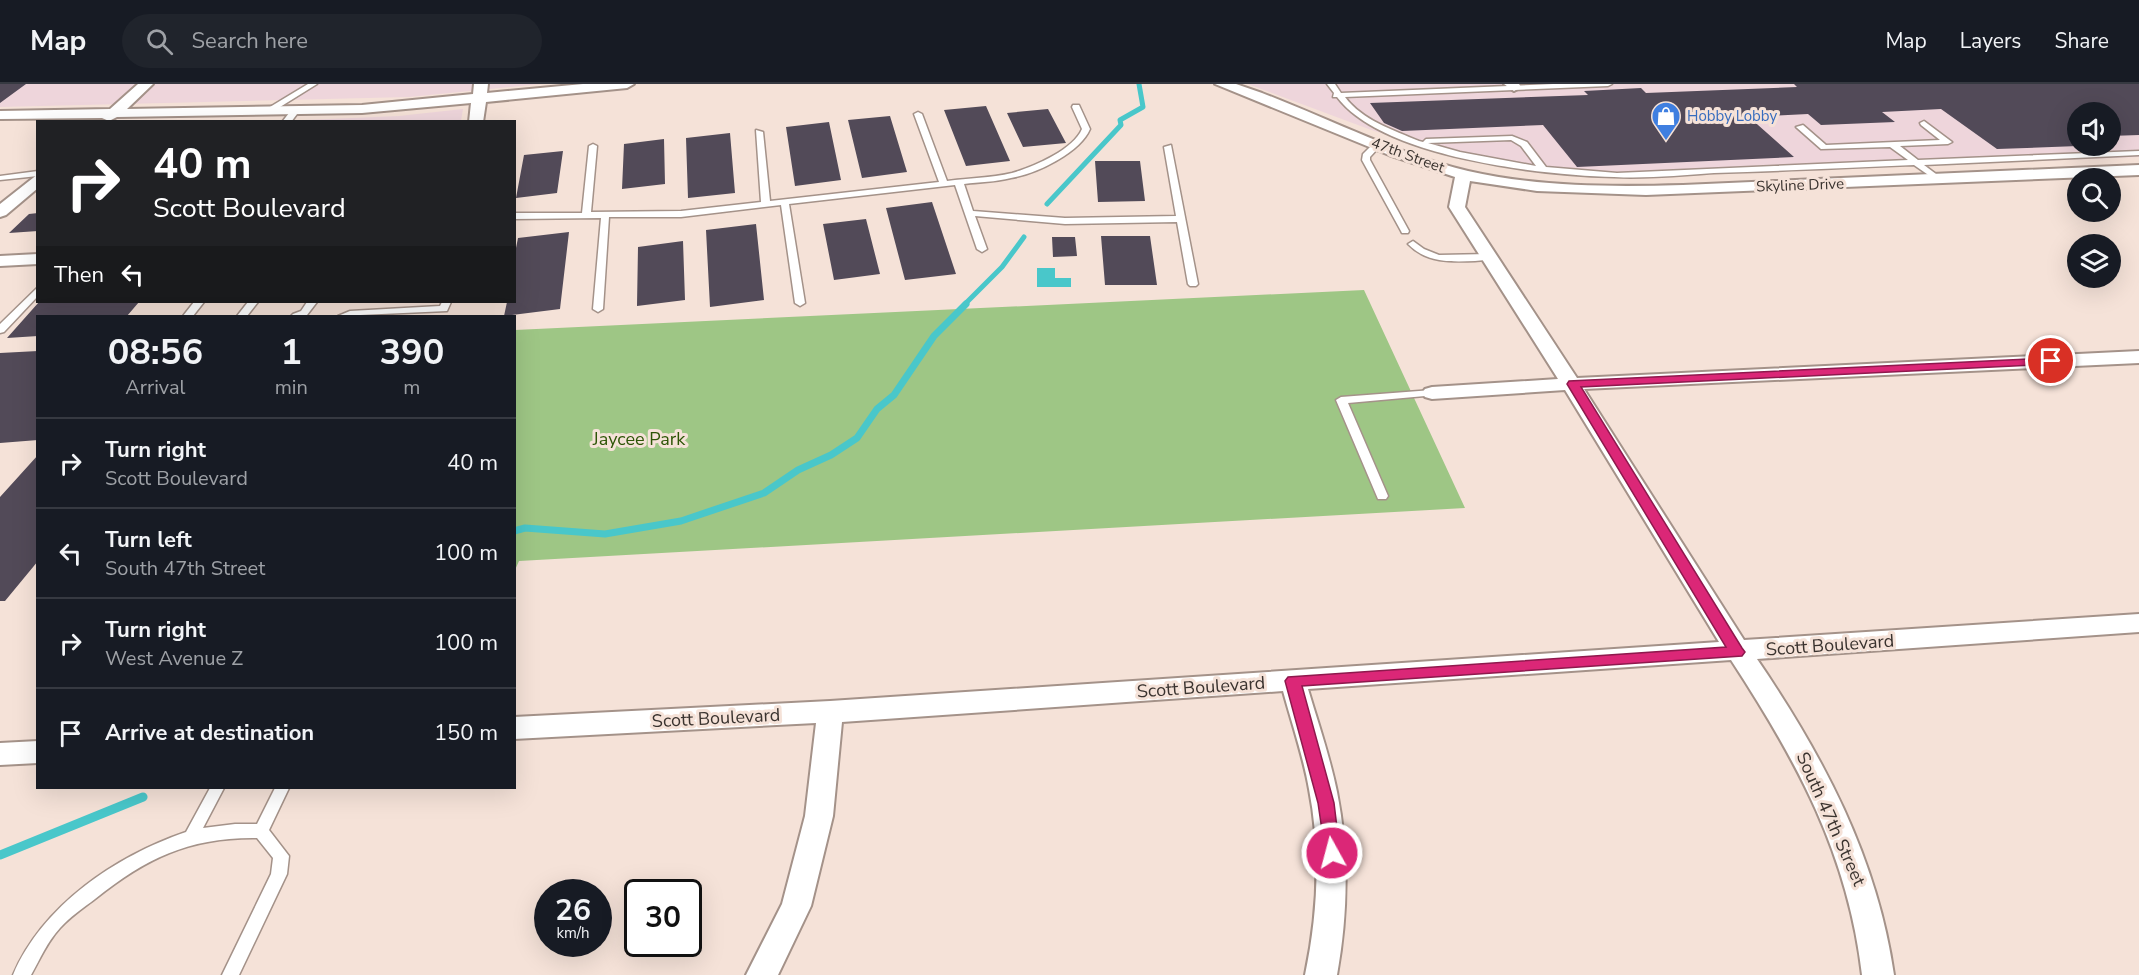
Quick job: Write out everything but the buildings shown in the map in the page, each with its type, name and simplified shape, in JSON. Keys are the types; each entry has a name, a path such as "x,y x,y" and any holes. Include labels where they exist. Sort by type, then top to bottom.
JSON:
{"street":[{"path":"108,117 146,84"},
{"path":"0,115 108,117 269,110 362,109 480,91 627,84"},
{"name":"47th Street","path":"1222,84 1262,96 1377,145 1463,174 1457,207 1504,280"},
{"path":"1262,96 1276,84"},
{"path":"476,120 480,91"},
{"name":"Skyline Drive","path":"1463,174 1501,182 1622,192 2139,170"},
{"path":"0,212 36,181"},
{"path":"0,261 36,259"},
{"name":"South 47th Street","path":"1504,280 1573,384 1737,652 1797,742 1832,812 1863,893 1875,939 1878,975"},
{"path":"1432,393 1573,384 2139,357"},
{"name":"Scott Boulevard","path":"516,728 830,712 2139,623"},
{"path":"1293,681 1326,803 1332,853 1333,893 1321,975"},
{"path":"762,975 796,906 819,816 830,712"},
{"path":"0,754 36,752"}],"lane":[{"path":"269,110 313,84"},
{"path":"1331,84 1335,94 1346,106 1372,125 1416,142 1457,154 1544,170 1617,176 2139,153"},
{"path":"1335,94 1608,84"},
{"path":"516,216 681,214 944,185 1026,172 1085,135 1086,129 1076,107"},
{"path":"288,120 296,110"},
{"path":"918,114 944,185"},
{"path":"1800,127 1824,147 1948,142 1924,123"},
{"path":"759,132 766,205"},
{"path":"1416,142 1512,138 1524,144 1544,170"},
{"path":"1892,144 1936,179"},
{"path":"1377,145 1366,156 1366,160 1405,231"},
{"path":"586,216 593,146"},
{"path":"1168,147 1193,284"},
{"path":"0,178 36,173"},
{"path":"960,183 981,249"},
{"path":"784,203 800,303"},
{"path":"970,213 1065,221 1180,219"},
{"path":"598,309 605,216"},
{"path":"1413,244 1422,254 1435,258 1489,257"},
{"path":"0,330 36,293"},
{"path":"189,315 198,303"},
{"path":"243,315 252,303"},
{"path":"299,315 304,313 311,303"},
{"path":"346,315 444,309 446,303"},
{"path":"1382,496 1341,400 1432,393"},
{"path":"192,835 216,789"},
{"path":"261,831 282,789"},
{"path":"21,975 53,924 109,877 150,851 192,835 231,829 261,831 281,856 279,874 230,975"}],"shaded area":[{"path":"0,84 540,84 409,97 0,107"},
{"path":"1248,84 2139,84 2139,157 1611,178 1487,162 1374,131"},
{"path":"463,109 461,120 304,120 399,116"}],"green space":[{"name":"Jaycee Park","path":"1364,290 1465,508 519,561 516,568 516,330"}],"water":[{"path":"1037,268 1055,268 1055,278 1071,278 1071,287 1037,287"}],"waterway":[{"path":"1047,204 1121,125 1120,120 1143,107 1139,84"},
{"path":"964,305 1002,267 1024,237"},
{"path":"516,530 525,528 605,534 681,521 764,493 798,470 831,455 857,438 877,409 894,395 934,336 966,304"},
{"path":"0,855 143,797"}],"place":[{"name":"Hobby Lobby","path":"1666,142"}],"route":[{"path":"1332,853 1326,803 1293,681 1737,652 1573,384 2051,361"}]}
